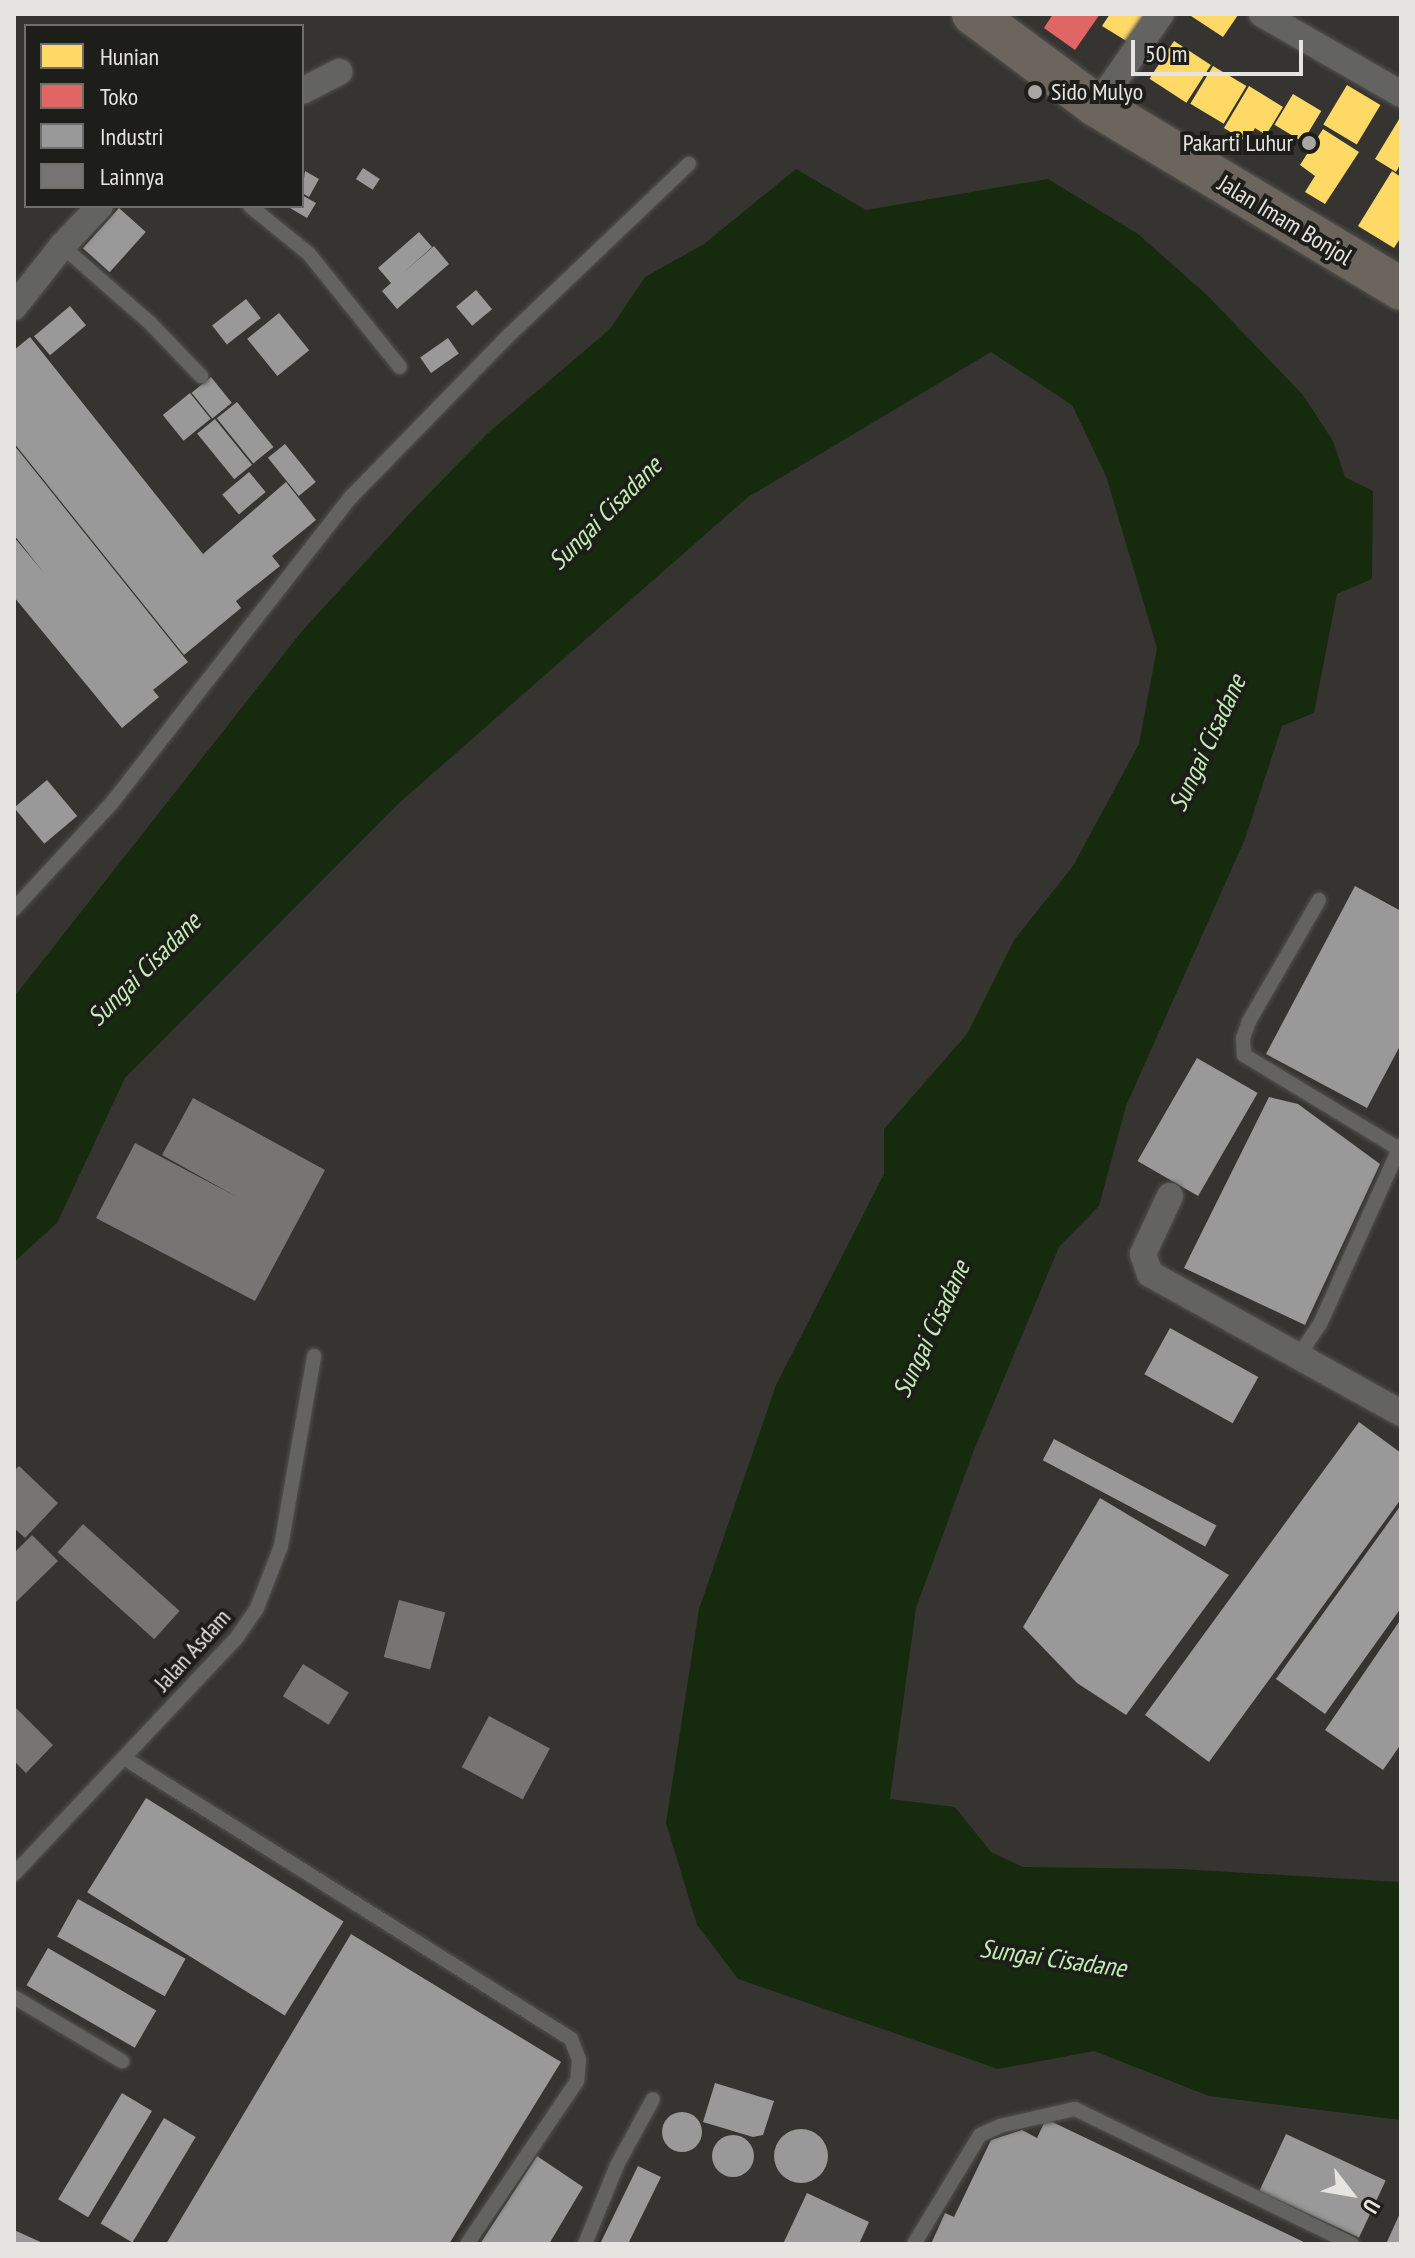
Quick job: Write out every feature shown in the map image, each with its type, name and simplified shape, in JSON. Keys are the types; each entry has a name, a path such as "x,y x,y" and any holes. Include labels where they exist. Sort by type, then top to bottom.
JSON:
{"main road":[{"name":"Jalan Imam Bonjol","path":"973,14 1097,106 1401,289"}],"street":[{"path":"1097,106 1161,14"},
{"path":"1262,14 1401,94"},
{"path":"304,90 339,72"},
{"path":"14,307 62,246 98,208"},
{"path":"1170,1196 1143,1254 1150,1274 1401,1413"}],"lane":[{"path":"14,909 111,804 351,497 505,339 689,164"},
{"path":"252,208 309,254 400,367"},
{"path":"62,246 150,323 201,376"},
{"path":"1299,1355 1320,1324 1400,1147 1244,1055 1243,1038 1249,1021 1319,900"},
{"name":"Jalan Asdam","path":"14,1874 237,1637 257,1608 281,1546 314,1356"},
{"path":"124,1758 571,2039 579,2060 577,2081 467,2244"},
{"path":"14,1997 122,2061"},
{"path":"585,2244 617,2165 653,2099"},
{"path":"914,2244 980,2135 1000,2126 1075,2109 1352,2244"}],"water":[{"name":"Sungai Cisadane","path":"796,169 866,210 1048,179 1138,234 1207,295 1303,395 1333,441 1345,477 1373,491 1372,579 1337,594 1314,713 1282,726 1245,839 1126,1106 1099,1206 1059,1247 974,1450 916,1608 890,1799 955,1807 991,1852 1023,1867 1181,1869 1401,1882 1401,2120 1209,2096 1094,2051 998,2069 738,1979 697,1925 666,1823 699,1609 776,1385 884,1174 884,1129 967,1034 1014,940 1073,866 1139,744 1157,648 1106,476 1072,405 991,352 748,497 398,804 125,1078 57,1223 14,1262 14,997 302,631 412,511 487,434 610,329 645,277 704,244"}],"building: Hunian":[{"path":"1110,14 1149,14 1133,45 1102,26"},
{"path":"1188,14 1236,14 1238,15 1223,37"},
{"path":"1174,41 1211,65 1186,103 1149,79"},
{"path":"1213,66 1246,86 1224,124 1190,104"},
{"path":"1347,85 1380,105 1357,145 1323,124"},
{"path":"1249,86 1283,107 1266,135 1255,128 1247,142 1224,128"},
{"path":"1293,94 1321,111 1303,142 1274,125"},
{"path":"1401,116 1401,163 1396,172 1375,159"},
{"path":"1323,129 1359,152 1325,204 1305,192 1315,176 1300,165"},
{"path":"1392,171 1401,177 1401,237 1394,248 1358,226"}],"building: Toko":[{"path":"1053,14 1100,14 1075,50 1044,28"}],"building: Industri":[{"path":"363,168 380,179 373,190 356,179"},
{"path":"305,171 319,179 309,197 304,194"},
{"path":"304,196 316,203 307,218 290,208 304,208"},
{"path":"119,208 146,232 110,272 83,248"},
{"path":"419,232 432,247 403,273 434,246 449,264 397,309 382,291 391,283 378,268"},
{"path":"476,290 492,309 472,326 456,307"},
{"path":"246,299 261,318 227,344 212,325"},
{"path":"70,306 86,325 50,355 34,336"},
{"path":"279,313 309,350 277,376 247,339"},
{"path":"30,337 203,554 286,482 316,520 272,556 280,566 236,601 241,608 184,655 14,443 14,350"},
{"path":"448,338 459,354 431,373 420,358"},
{"path":"211,377 232,403 212,418 192,393"},
{"path":"190,393 211,419 184,441 163,415"},
{"path":"237,402 274,447 253,463 217,418"},
{"path":"215,419 252,465 234,479 197,433"},
{"path":"285,444 316,482 299,496 268,458"},
{"path":"14,445 188,662 153,690 159,697 122,728 14,597 14,537 44,573 14,535"},
{"path":"249,472 266,492 239,514 222,494"},
{"path":"47,780 77,816 44,844 14,808"},
{"path":"1355,886 1401,911 1401,1044 1367,1108 1266,1054"},
{"path":"1197,1058 1258,1093 1198,1196 1138,1161"},
{"path":"1269,1097 1298,1104 1380,1164 1305,1325 1184,1268"},
{"path":"1170,1328 1258,1377 1233,1423 1144,1374"},
{"path":"1359,1422 1401,1453 1401,1499 1209,1762 1145,1715"},
{"path":"1054,1439 1216,1525 1205,1547 1043,1460"},
{"path":"1100,1498 1229,1575 1126,1715 1077,1683 1023,1627"},
{"path":"1401,1505 1401,1608 1325,1714 1276,1679"},
{"path":"1401,1619 1401,1744 1383,1770 1325,1730"},
{"path":"146,1798 344,1921 285,2016 87,1892"},
{"path":"78,1899 186,1959 165,1996 57,1937"},
{"path":"351,1934 561,2062 449,2244 166,2244"},
{"path":"48,1948 156,2010 135,2048 26,1985"},
{"path":"715,2083 774,2101 763,2135 753,2137 703,2122"},
{"path":"122,2093 152,2111 88,2217 58,2199"},
{"path":"682,2112 696,2118 702,2132 696,2146 682,2152 668,2146 662,2132 668,2118"},
{"path":"164,2118 196,2137 132,2242 101,2223"},
{"path":"1046,2119 1308,2244 931,2244 945,2213 954,2217 991,2140 1022,2130 1037,2138"},
{"path":"801,2129 820,2137 828,2156 820,2175 801,2183 782,2175 774,2156 782,2137"},
{"path":"1286,2134 1386,2180 1359,2238 1259,2191"},
{"path":"733,2135 748,2141 754,2156 748,2171 733,2177 718,2171 712,2156 718,2141"},
{"path":"537,2156 583,2187 549,2244 480,2244"},
{"path":"638,2166 661,2177 628,2244 600,2244"},
{"path":"807,2193 869,2222 859,2244 783,2244"},
{"path":"1401,2211 1401,2244 1386,2244"},
{"path":"14,2230 45,2244 14,2244"}],"building: Lainnya":[{"path":"193,1098 325,1170 255,1301 96,1218 135,1143 237,1197 162,1155"},
{"path":"19,1466 58,1503 25,1538 14,1528 14,1471"},
{"path":"83,1524 180,1611 154,1639 58,1552"},
{"path":"32,1535 58,1561 14,1604 14,1553"},
{"path":"399,1600 445,1612 430,1669 384,1657"},
{"path":"303,1664 349,1693 329,1725 283,1696"},
{"path":"14,1706 53,1745 26,1773 14,1761"},
{"path":"489,1716 550,1748 523,1800 462,1767"}],"place":[{"name":"Sido Mulyo","path":"1035,92"},
{"name":"Pakarti Luhur","path":"1309,143"}]}
